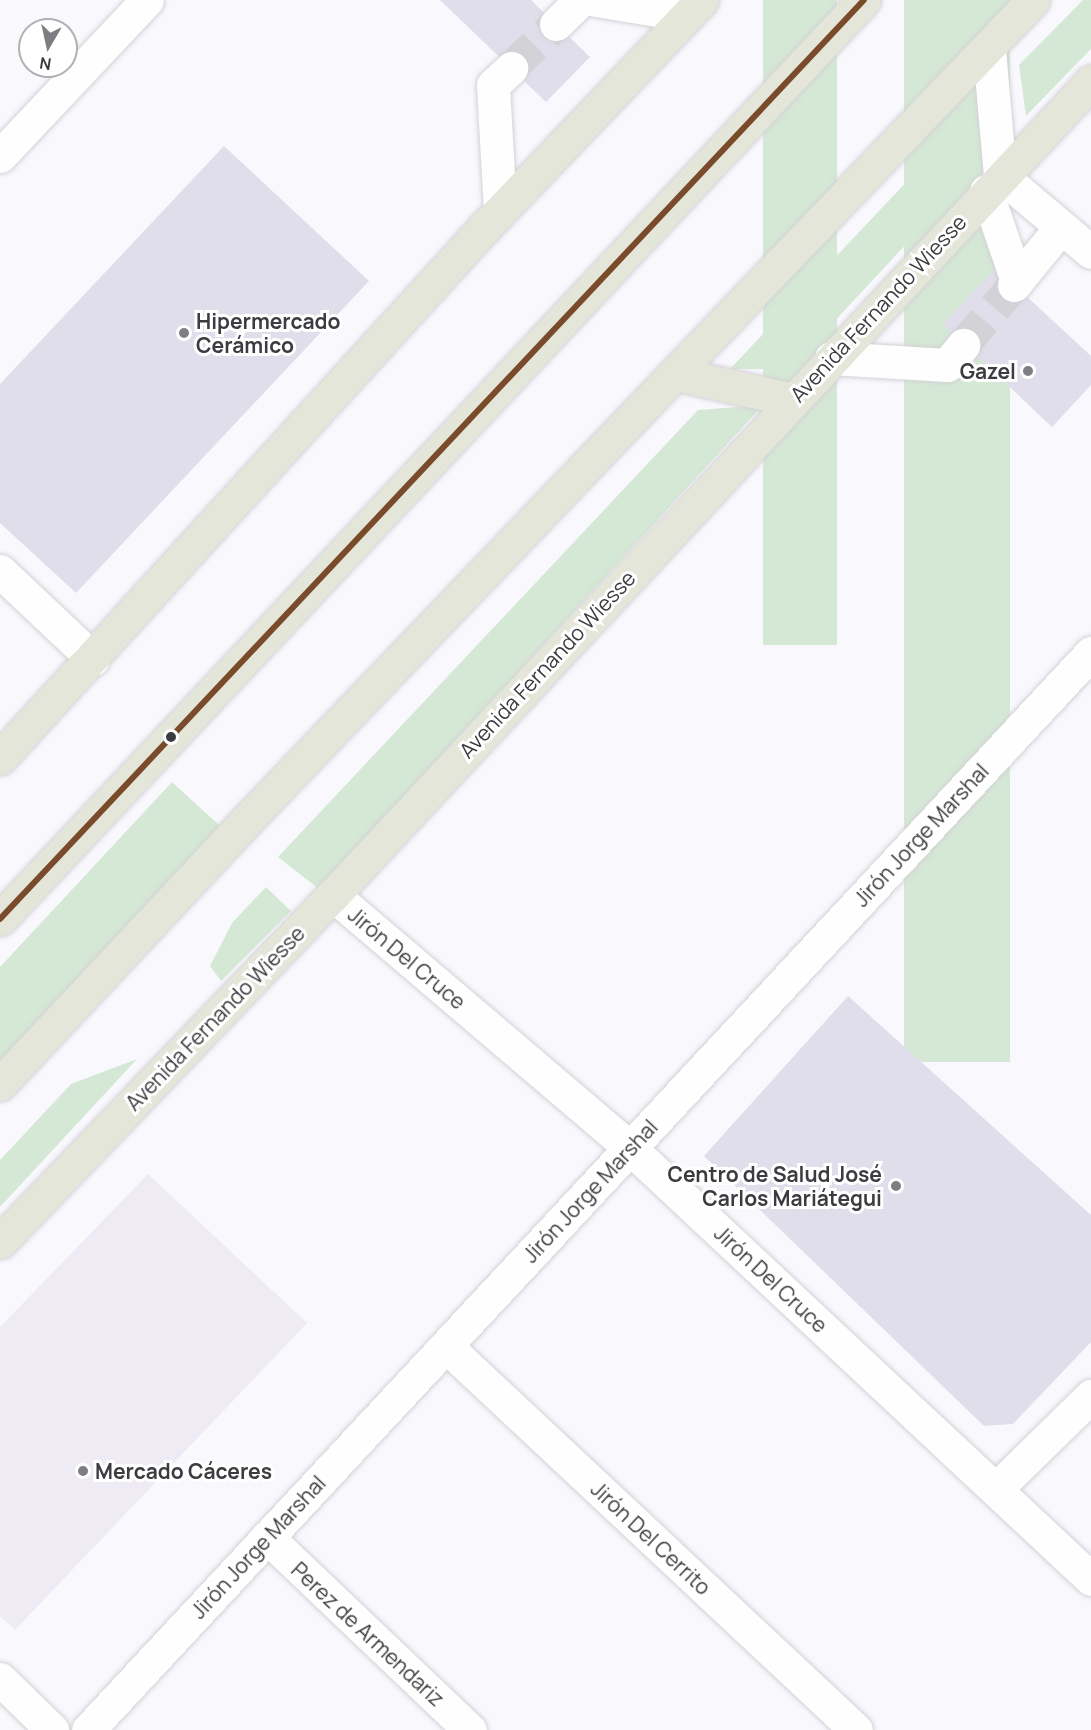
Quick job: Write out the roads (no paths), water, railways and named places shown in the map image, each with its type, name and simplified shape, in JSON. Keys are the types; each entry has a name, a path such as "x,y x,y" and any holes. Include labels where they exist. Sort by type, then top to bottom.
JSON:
{"main road":[{"path":"0,919 864,0"},
{"path":"0,1084 254,812 989,50 1033,0"},
{"path":"0,758 501,211 694,8"},
{"name":"Avenida Fernando Wiesse","path":"0,1242 333,895 993,183 1091,82"},
{"path":"676,374 793,400"}],"street":[{"path":"0,156 147,0"},
{"path":"556,24 581,0"},
{"path":"596,0 694,8"},
{"path":"989,50 993,183 1016,283 1061,227"},
{"path":"501,211 493,85 511,68"},
{"path":"993,183 1061,227 1091,252"},
{"path":"831,358 947,365 963,345"},
{"path":"0,571 93,659"},
{"name":"Jirón Jorge Marshal","path":"88,1730 1091,653"},
{"name":"Jirón Del Cruce","path":"333,895 630,1148 997,1488 1091,1579"},
{"name":"Jirón Del Cerrito","path":"447,1347 856,1730"},
{"path":"997,1488 1091,1396"},
{"name":"Perez de Armendariz","path":"267,1537 470,1730"},
{"path":"0,1679 52,1730"}],"tunnel":[{"path":"511,68 556,24"},
{"path":"963,345 1014,285"}],"place":[{"name":"Hipermercado Cerámico","path":"184,333"},
{"name":"Gazel","path":"1028,371"},
{"name":"Centro de Salud José Carlos Mariátegui","path":"896,1186"},
{"name":"Mercado Cáceres","path":"83,1471"}]}
